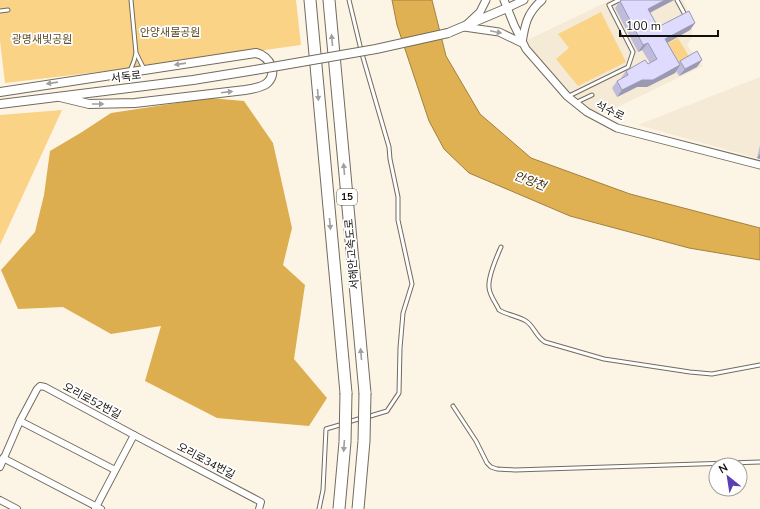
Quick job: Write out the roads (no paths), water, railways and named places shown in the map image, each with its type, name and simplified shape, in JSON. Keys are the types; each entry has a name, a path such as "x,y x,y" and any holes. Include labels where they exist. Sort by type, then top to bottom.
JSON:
{"highway":[{"name":"서해안고속도로","path":"310,0 346,393 345,442 339,509"},
{"name":"서해안고속도로","path":"329,0 364,393 364,441 358,509"}],"main road":[{"name":"서독로","path":"0,104 193,80 376,49 448,33 464,27 506,4"},
{"path":"0,92 256,53 262,55 268,60 273,72 271,78 258,88 135,103 89,104 60,97"}],"street":[{"path":"464,27 480,12 486,0"},
{"path":"506,4 524,0"},
{"path":"464,27 499,32 522,43 524,28 531,11 542,0"},
{"name":"석수로","path":"506,4 522,43 534,59 567,96 597,118 617,128 760,165"},
{"name":"오리로52번길","path":"0,467 20,421 40,386 45,387 134,435"},
{"path":"20,421 115,470"},
{"path":"3,458 98,508 115,470 134,435"},
{"name":"오리로34번길","path":"134,435 261,502 260,509"},
{"path":"0,500 17,509"}],"lane":[{"path":"129,72 136,53 131,0"},
{"path":"319,509 323,490 326,429 387,411 398,393 403,313 412,284 398,220 398,197 389,147 362,54 349,0"},
{"path":"567,96 628,67 633,52 609,5 619,0"},
{"path":"677,0 684,13"},
{"path":"0,10 8,10"},
{"path":"136,53 145,70"},
{"path":"575,103 592,95"},
{"path":"501,247 494,263 488,286 491,294 499,310 525,321 532,326 539,338 545,342 604,359 690,372 712,374 760,365"},
{"path":"453,406 476,441 487,463 491,467 497,469 515,470 760,462"}],"water":[{"name":"안양천","path":"392,0 432,0 446,56 480,114 531,158 630,194 760,228 760,260 689,248 570,216 469,173 444,149 429,121 397,25"}],"park label":[{"name":"안양새물공원","path":"170,32"},
{"name":"광명새빛공원","path":"42,39"}]}
